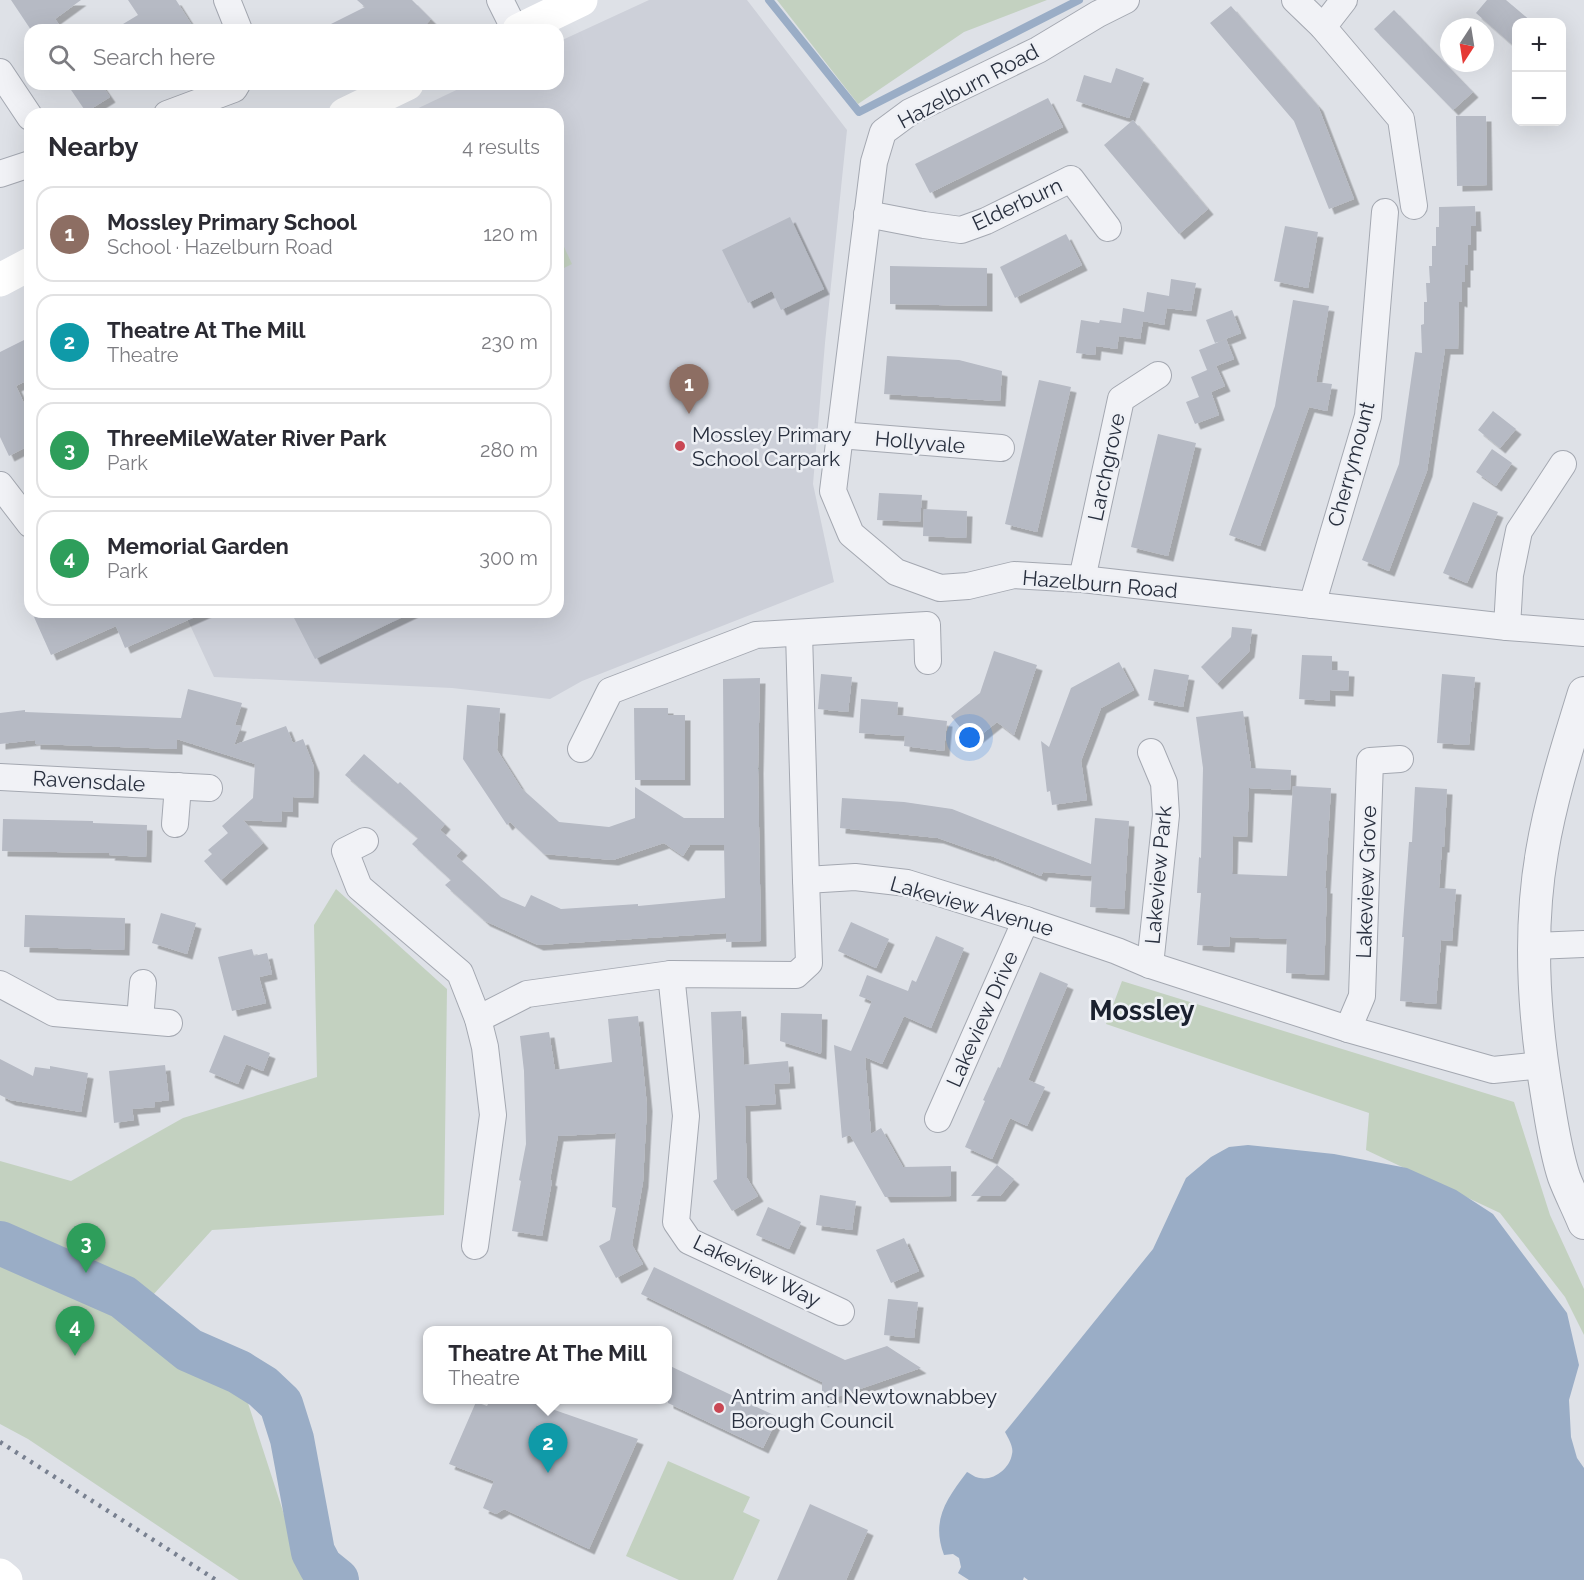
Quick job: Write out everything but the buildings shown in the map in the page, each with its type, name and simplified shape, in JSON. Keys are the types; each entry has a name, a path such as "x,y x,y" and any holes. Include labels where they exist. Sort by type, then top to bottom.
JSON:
{"main road":[{"path":"530,24 581,0"},
{"path":"357,108 395,90"},
{"path":"0,280 24,267"},
{"path":"0,1575 6,1580"}],"street":[{"path":"227,0 237,24"},
{"path":"500,0 514,24"},
{"name":"Hazelburn Road","path":"1126,0 1038,50 910,112 883,132 874,162 833,491 851,534 896,572 940,588 968,586 1014,576 1082,579 1507,627 1584,633"},
{"path":"1295,0 1323,27 1401,119 1414,206"},
{"path":"1323,27 1344,0"},
{"path":"0,72 24,108"},
{"path":"183,108 231,90"},
{"path":"0,174 24,166"},
{"name":"Elderburn","path":"867,214 961,230 986,221 1071,179 1108,228"},
{"name":"Cherrymount","path":"1312,605 1368,416 1385,212"},
{"name":"Larchgrove","path":"1082,579 1121,399 1158,375"},
{"name":"Hollyvale","path":"839,435 1001,448"},
{"path":"1507,627 1510,575 1519,531 1563,464"},
{"path":"0,485 24,516"},
{"path":"581,749 610,692 756,635 927,625 928,661"},
{"path":"478,1019 527,994 671,974 796,975 809,963 799,633"},
{"path":"1584,693 1563,763 1542,851 1536,896 1534,946 1542,1065 1553,1130 1564,1177 1584,1223"},
{"name":"Lakeview Park","path":"1150,965 1166,815 1164,783 1151,752"},
{"name":"Lakeview Grove","path":"1348,1029 1362,996 1370,762 1400,759"},
{"name":"Ravensdale","path":"0,777 209,788"},
{"path":"175,824 178,786"},
{"path":"365,841 345,851 359,887 460,973 478,1019 485,1047 493,1115 475,1246"},
{"name":"Lakeview Avenue","path":"806,880 855,877 907,883 1026,920 1117,951 1150,965 1348,1029 1493,1070 1542,1065"},
{"name":"Lakeview Drive","path":"938,1119 1026,920"},
{"path":"1534,946 1584,944"},
{"name":"Lakeview Way","path":"671,974 686,1116 676,1222 689,1241 841,1312"},
{"path":"140,1020 143,983"},
{"path":"0,984 54,1014 169,1023"}],"shaded area":[{"path":"649,0 747,0 847,130 813,484 834,582 582,681 550,699 452,688 214,677 187,618 564,618 564,108 419,108 456,90 564,90 564,39"}],"green space":[{"path":"777,0 1047,0 964,32 858,104"},
{"path":"564,247 572,264 564,268"},
{"path":"336,889 447,989 444,1215 212,1230 133,1317 247,1400 301,1567 320,1580 239,1580 28,1439 0,1424 0,1161 71,1181 183,1118 317,1077 314,925"},
{"path":"1122,981 1514,1102 1550,1215 1584,1289 1584,1335 1565,1297 1500,1213 1366,1150 1369,1113 1106,1024"},
{"path":"668,1461 750,1497 743,1512 760,1520 733,1580 679,1580 626,1556"}],"water":[{"path":"1248,1145 1334,1154 1407,1168 1456,1190 1493,1214 1567,1313 1579,1365 1569,1400 1571,1437 1577,1458 1584,1468 1584,1580 1028,1580 1024,1577 1023,1580 969,1580 958,1573 961,1567 959,1558 953,1554 944,1555 940,1543 940,1521 947,1501 959,1482 967,1472 978,1478 985,1478 1005,1469 1011,1459 1012,1448 1005,1432 1153,1249 1186,1178 1211,1157 1229,1147"}],"waterway":[{"path":"769,0 859,112 1079,0"},
{"path":"0,1243 123,1297 189,1350 239,1372 263,1387 281,1404 292,1439 313,1552 321,1567 337,1580"}],"railway":[{"path":"0,1442 216,1580"}],"place":[{"name":"Mossley Primary School","path":"689,414"},
{"name":"Mossley Primary School Carpark","path":"680,446"},
{"name":"ThreeMileWater River Park","path":"86,1273"},
{"name":"Memorial Garden","path":"75,1356"},
{"name":"Antrim and Newtownabbey Borough Council","path":"719,1408"},
{"name":"Theatre At The Mill","path":"548,1473"}],"district":[{"name":"Mossley","path":"1142,1010"}]}
